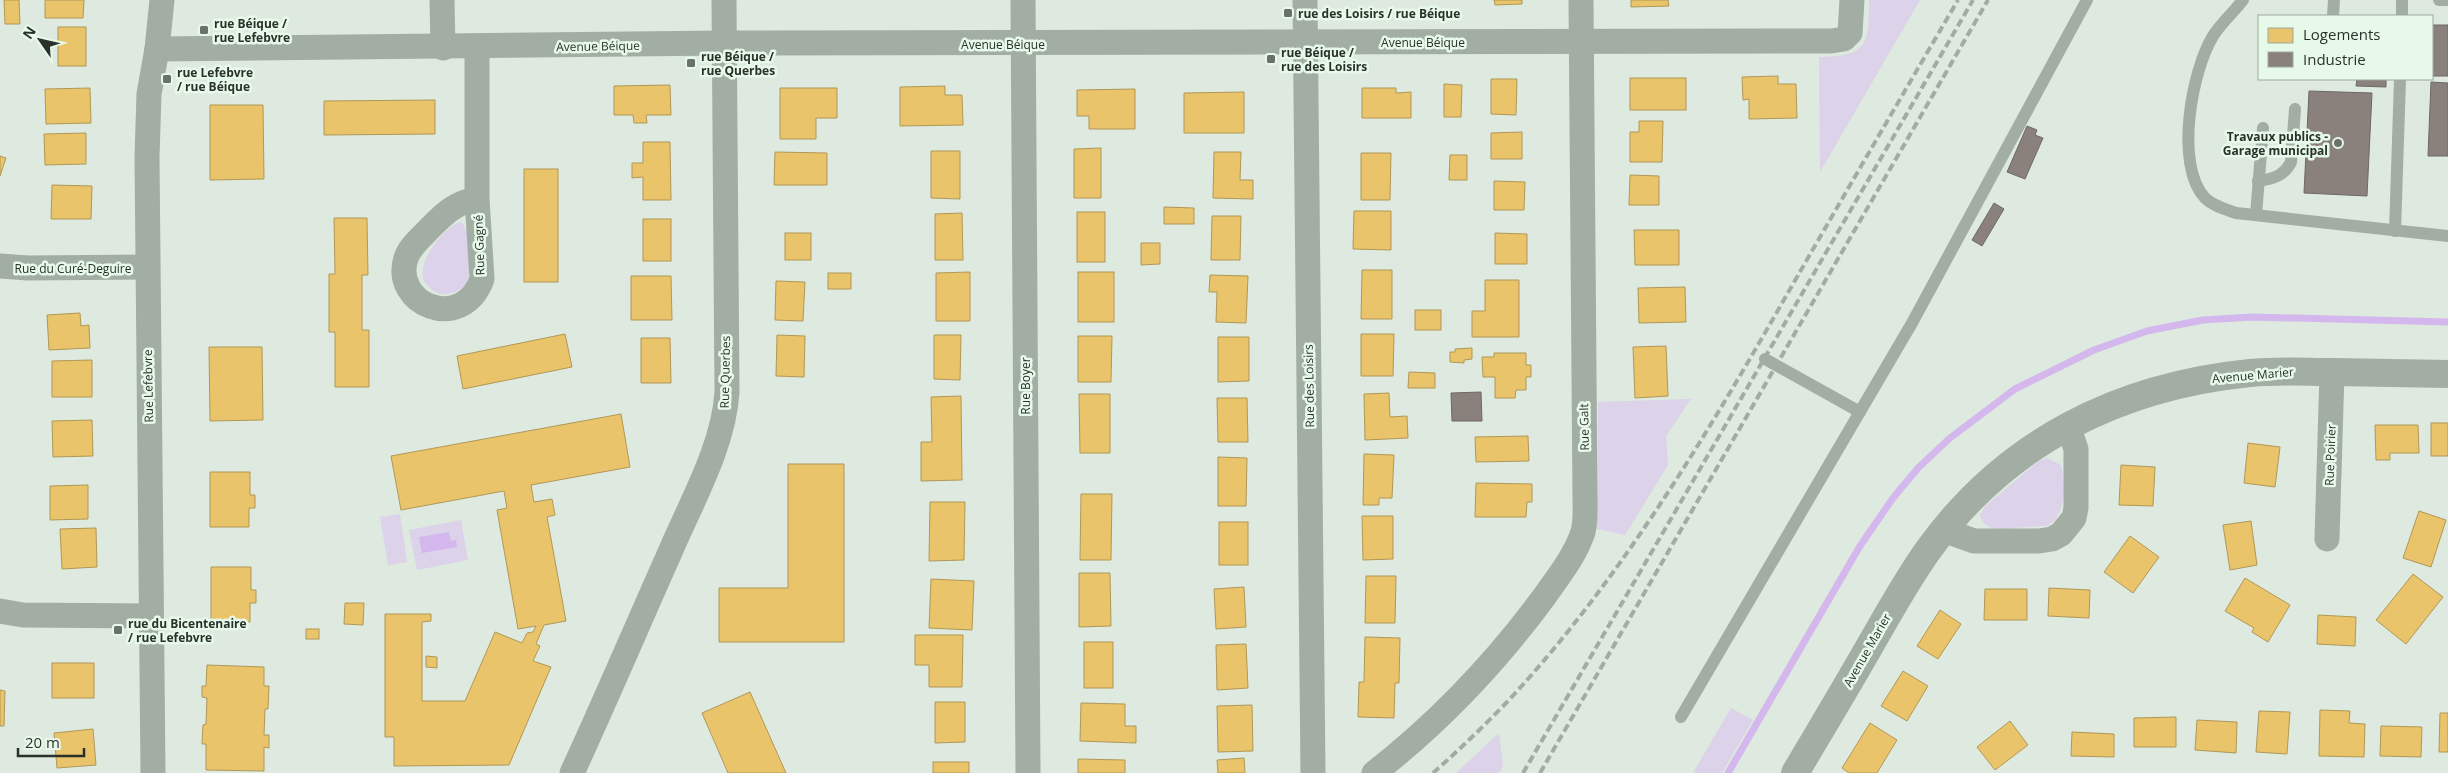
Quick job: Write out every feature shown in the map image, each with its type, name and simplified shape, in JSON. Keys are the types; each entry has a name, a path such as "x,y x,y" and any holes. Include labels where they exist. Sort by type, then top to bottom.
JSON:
{"street":[{"name":"Rue Lefebvre","path":"153,773 147,267 148,110 162,0"},
{"path":"442,0 443,48"},
{"name":"Rue Querbes","path":"572,773 686,515 715,447 724,419 726,392 724,0"},
{"name":"Rue Boyer","path":"1023,0 1028,773"},
{"name":"Rue des Loisirs","path":"1305,0 1313,773"},
{"name":"Rue Galt","path":"1374,773 1438,717 1516,633 1554,582 1575,550 1584,530 1581,0"},
{"name":"Avenue Béique","path":"157,49 443,48 725,44 1831,41 1844,39 1848,36 1852,28 1852,0"},
{"name":"Rue Gagné","path":"477,47 477,199"},
{"name":"Rue du Curé-Deguire","path":"0,266 28,268 147,267"},
{"name":"Avenue Marier","path":"1795,773 1914,571 1943,530 1980,490 2031,448 2068,426 2133,396 2185,382 2253,372 2448,374"},
{"name":"Rue Poirier","path":"2327,539 2332,372"},
{"path":"1943,530 1974,541 2039,542 2052,540 2061,534 2074,518 2076,508 2076,449 2068,426"},
{"path":"0,611 23,615 151,616"}],"lane":[{"path":"1681,716 1921,306 2087,0"},
{"path":"2243,0 2213,36 2198,73 2189,131 2190,156 2194,182 2205,198 2218,207 2236,213 2448,236"},
{"path":"2333,15 2334,0"},
{"path":"2402,0 2402,15"},
{"path":"2439,0 2448,0"},
{"path":"2395,231 2400,80"},
{"path":"2258,181 2280,176 2287,170 2291,162 2294,109"},
{"path":"2256,215 2263,128"},
{"path":"1765,359 1860,412"}],"shaded area":[{"path":"1869,0 1920,0 1820,172 1819,57 1847,54 1862,45 1868,28"},
{"path":"460,222 464,226 469,241 470,260 468,277 466,283 458,291 447,294 438,293 427,285 423,278 426,259 438,239"},
{"path":"1691,399 1666,436 1668,465 1625,535 1597,529 1598,402"},
{"path":"2047,458 2061,465 2064,491 2061,508 2053,522 2046,526 2009,528 1995,528 1986,525 1980,515 1985,506 2040,460"},
{"path":"400,514 407,562 388,565 380,517"},
{"path":"461,520 468,560 417,570 409,530"},
{"path":"449,532 451,541 456,540 457,547 422,553 419,537"},
{"path":"1731,708 1753,720 1722,773 1693,773"},
{"path":"1499,733 1503,766 1499,773 1456,773"}],"building: Logements":[{"path":"4,0 19,0 20,24 5,24"},
{"path":"45,0 84,0 83,18 45,18"},
{"path":"1494,0 1522,0 1522,4 1495,5"},
{"path":"1631,0 1668,0 1669,6 1631,7"},
{"path":"58,27 86,27 86,66 58,66"},
{"path":"1778,76 1778,84 1796,84 1797,118 1749,119 1749,99 1743,100 1742,77"},
{"path":"1630,78 1686,78 1686,110 1630,110"},
{"path":"1491,79 1517,79 1516,115 1491,114"},
{"path":"1444,84 1462,85 1461,117 1444,117"},
{"path":"670,85 671,115 646,115 647,123 634,123 633,115 614,115 614,86"},
{"path":"945,86 945,95 962,95 963,125 900,126 900,87"},
{"path":"90,88 91,123 46,124 45,89"},
{"path":"780,88 837,88 837,118 816,118 816,139 780,139"},
{"path":"1362,88 1396,88 1396,93 1411,92 1411,118 1362,118"},
{"path":"1135,89 1135,129 1089,129 1089,116 1077,116 1077,90"},
{"path":"1244,92 1244,133 1184,133 1184,93"},
{"path":"435,100 435,134 324,135 324,101"},
{"path":"210,105 263,105 264,179 210,180"},
{"path":"1639,121 1663,121 1662,162 1630,162 1630,132 1639,132"},
{"path":"1522,132 1522,159 1491,159 1491,133"},
{"path":"86,133 86,164 45,165 44,134"},
{"path":"643,142 670,142 671,200 643,200 643,177 632,178 632,163 643,163"},
{"path":"1101,148 1101,198 1074,198 1074,149"},
{"path":"931,151 960,151 960,199 931,198"},
{"path":"775,152 827,153 827,185 774,185"},
{"path":"1214,152 1241,152 1240,180 1253,180 1253,199 1213,198"},
{"path":"1361,153 1391,153 1390,200 1361,200"},
{"path":"1450,155 1467,155 1467,180 1449,180"},
{"path":"0,156 6,158 0,176"},
{"path":"524,169 558,169 558,282 524,282"},
{"path":"1630,175 1659,176 1659,205 1629,205"},
{"path":"1494,181 1525,182 1524,210 1494,210"},
{"path":"52,185 92,186 91,219 51,219"},
{"path":"1164,207 1194,208 1194,224 1164,224"},
{"path":"1354,211 1391,211 1391,250 1353,249"},
{"path":"1077,212 1105,212 1105,262 1077,262"},
{"path":"962,213 963,260 935,260 935,214"},
{"path":"1212,216 1241,216 1240,260 1211,260"},
{"path":"334,218 367,218 368,275 362,275 362,330 369,330 369,387 335,387 335,332 329,332 329,274 335,274"},
{"path":"643,219 671,219 671,261 643,261"},
{"path":"1634,230 1679,230 1679,265 1635,265"},
{"path":"785,233 811,233 811,260 785,260"},
{"path":"1495,233 1527,234 1527,264 1495,264"},
{"path":"1141,243 1160,243 1160,264 1141,265"},
{"path":"1362,270 1392,270 1392,319 1361,319"},
{"path":"970,272 970,321 936,321 936,273"},
{"path":"1078,272 1114,272 1114,322 1078,322"},
{"path":"828,273 851,273 851,289 828,289"},
{"path":"1210,275 1248,276 1246,323 1216,322 1217,292 1209,292"},
{"path":"631,276 671,276 672,320 631,320"},
{"path":"1485,280 1519,280 1519,337 1472,337 1472,311 1485,311"},
{"path":"776,281 805,282 803,321 775,320"},
{"path":"1685,287 1686,322 1639,323 1638,288"},
{"path":"1415,310 1441,310 1441,330 1415,330"},
{"path":"80,313 81,326 89,325 90,348 49,350 47,315"},
{"path":"565,334 572,367 463,389 457,356"},
{"path":"1361,334 1394,334 1393,376 1361,376"},
{"path":"777,335 805,336 804,377 776,376"},
{"path":"934,335 961,335 960,380 934,379"},
{"path":"1078,336 1112,336 1111,382 1078,382"},
{"path":"1218,337 1249,337 1249,381 1218,382"},
{"path":"641,338 670,338 671,383 641,383"},
{"path":"1666,346 1668,396 1635,398 1633,347"},
{"path":"209,347 262,347 263,420 210,421"},
{"path":"1472,348 1472,359 1464,360 1464,363 1450,362 1450,352 1455,352 1455,349"},
{"path":"1494,353 1526,353 1526,365 1531,365 1531,377 1526,377 1526,390 1516,390 1515,398 1495,398 1495,377 1483,377 1482,357 1494,357"},
{"path":"92,360 92,397 52,397 52,361"},
{"path":"1409,372 1435,373 1435,388 1408,388"},
{"path":"1389,393 1390,417 1407,416 1408,438 1365,440 1364,394"},
{"path":"1079,394 1110,394 1110,453 1080,453"},
{"path":"961,396 962,480 921,481 921,442 932,442 931,397"},
{"path":"1217,398 1247,398 1248,442 1218,442"},
{"path":"621,414 630,467 531,485 534,502 552,499 555,515 547,517 566,621 544,625 536,644 540,646 533,661 551,667 509,765 394,766 394,737 385,737 385,614 431,614 431,621 422,622 422,701 465,701 495,632 522,643 527,633 533,632 536,626 518,629 497,510 507,508 504,491 401,510 391,456"},
{"path":"92,420 93,456 53,457 52,421"},
{"path":"2431,423 2448,423 2448,456 2431,456"},
{"path":"2375,425 2418,425 2419,453 2390,453 2390,460 2376,460"},
{"path":"1528,436 1529,461 1476,462 1475,437"},
{"path":"2248,443 2280,447 2275,487 2244,483"},
{"path":"1364,454 1394,455 1392,498 1379,498 1379,505 1363,505"},
{"path":"1218,457 1247,458 1246,506 1218,506"},
{"path":"788,464 844,464 844,642 719,642 719,588 788,588"},
{"path":"2121,465 2155,467 2153,506 2119,505"},
{"path":"210,472 250,472 250,495 255,495 255,508 249,508 249,527 210,527"},
{"path":"1476,483 1532,484 1532,502 1527,502 1526,517 1475,517"},
{"path":"88,485 88,519 50,520 50,486"},
{"path":"1081,494 1112,494 1111,560 1080,560"},
{"path":"930,502 965,502 964,560 929,561"},
{"path":"2419,511 2446,520 2431,567 2403,558"},
{"path":"1362,516 1393,516 1393,559 1363,560"},
{"path":"2251,521 2257,565 2230,570 2223,525"},
{"path":"1219,522 1248,522 1248,565 1219,565"},
{"path":"96,528 97,567 62,569 60,529"},
{"path":"2130,536 2159,557 2133,593 2104,572"},
{"path":"211,567 251,567 251,590 256,590 256,603 250,603 250,622 211,622"},
{"path":"1079,573 1110,573 1111,626 1079,627"},
{"path":"2413,574 2443,597 2406,644 2376,620"},
{"path":"1366,576 1396,576 1395,623 1365,623"},
{"path":"2245,578 2290,605 2268,642 2252,632 2254,628 2225,611"},
{"path":"931,579 974,581 972,630 929,628"},
{"path":"1244,587 1246,627 1216,629 1214,589"},
{"path":"2049,588 2090,590 2089,618 2048,616"},
{"path":"1985,589 2027,589 2027,620 1984,620"},
{"path":"345,603 364,603 363,625 344,624"},
{"path":"1940,610 1961,624 1938,659 1917,646"},
{"path":"2318,615 2356,617 2355,646 2317,644"},
{"path":"306,629 319,629 319,639 306,639"},
{"path":"915,635 963,635 962,687 929,687 929,665 915,665"},
{"path":"1365,637 1400,638 1399,683 1395,683 1394,718 1358,717 1359,682 1364,682"},
{"path":"1084,642 1113,642 1113,688 1084,688"},
{"path":"1246,644 1248,688 1217,690 1216,645"},
{"path":"426,656 437,657 437,668 426,667"},
{"path":"52,663 94,663 94,698 52,698"},
{"path":"207,665 264,667 264,686 269,686 268,709 265,709 264,735 269,735 269,748 264,747 264,771 206,770 206,744 202,744 203,725 206,724 207,698 202,697 202,686 206,686"},
{"path":"1903,671 1928,686 1907,721 1881,706"},
{"path":"0,690 5,691 4,726 0,726"},
{"path":"750,692 786,773 728,773 702,713"},
{"path":"935,702 965,702 965,742 935,743"},
{"path":"1081,703 1125,704 1125,726 1136,726 1136,743 1080,741"},
{"path":"1252,705 1253,751 1218,752 1217,706"},
{"path":"2320,710 2350,711 2349,723 2365,724 2364,757 2319,756"},
{"path":"2259,711 2290,712 2287,754 2256,752"},
{"path":"2440,713 2448,713 2448,752 2439,752"},
{"path":"2176,717 2176,747 2134,747 2134,718"},
{"path":"2197,720 2237,722 2236,753 2195,750"},
{"path":"2010,721 2028,745 1995,770 1977,747"},
{"path":"1870,723 1897,740 1877,773 1849,773 1842,768"},
{"path":"2381,726 2422,727 2421,757 2380,756"},
{"path":"93,729 96,765 57,768 54,733"},
{"path":"2072,732 2114,734 2114,757 2071,756"},
{"path":"1244,758 1245,773 1218,773 1217,760"},
{"path":"1078,759 1125,760 1125,773 1078,773"},
{"path":"933,762 969,762 969,773 933,773"}],"building: Industrie":[{"path":"2433,25 2448,25 2448,76 2433,76"},
{"path":"2357,80 2386,80 2386,87 2356,86"},
{"path":"2431,82 2448,83 2448,156 2428,156"},
{"name":"Travaux publics - Garage municipal","path":"2309,91 2372,93 2367,196 2304,193"},
{"path":"2027,126 2037,130 2035,135 2043,138 2025,179 2007,172"},
{"path":"1994,203 2004,209 1982,246 1972,240"},
{"path":"1481,392 1482,421 1452,421 1451,393"}],"waterway":[{"path":"1728,773 1860,546 1893,498 1918,468 1950,438 2015,389 2094,350 2147,331 2203,320 2252,317 2448,322"}],"railway":[{"path":"1433,773 1508,701 1551,653 1591,603 1664,498 1732,388 1958,0"},
{"path":"1523,773 1973,0"},
{"path":"1540,773 1988,0"}],"place":[{"name":"rue des Loisirs / rue Béique","path":"1288,13"},
{"name":"rue Béique / rue Lefebvre","path":"204,30"},
{"name":"rue Béique / rue des Loisirs","path":"1271,59"},
{"name":"rue Béique / rue Querbes","path":"691,63"},
{"name":"rue Lefebvre / rue Béique","path":"167,79"},
{"name":"Travaux publics - Garage municipal","path":"2338,143"},
{"name":"rue du Bicentenaire / rue Lefebvre","path":"118,630"}]}
